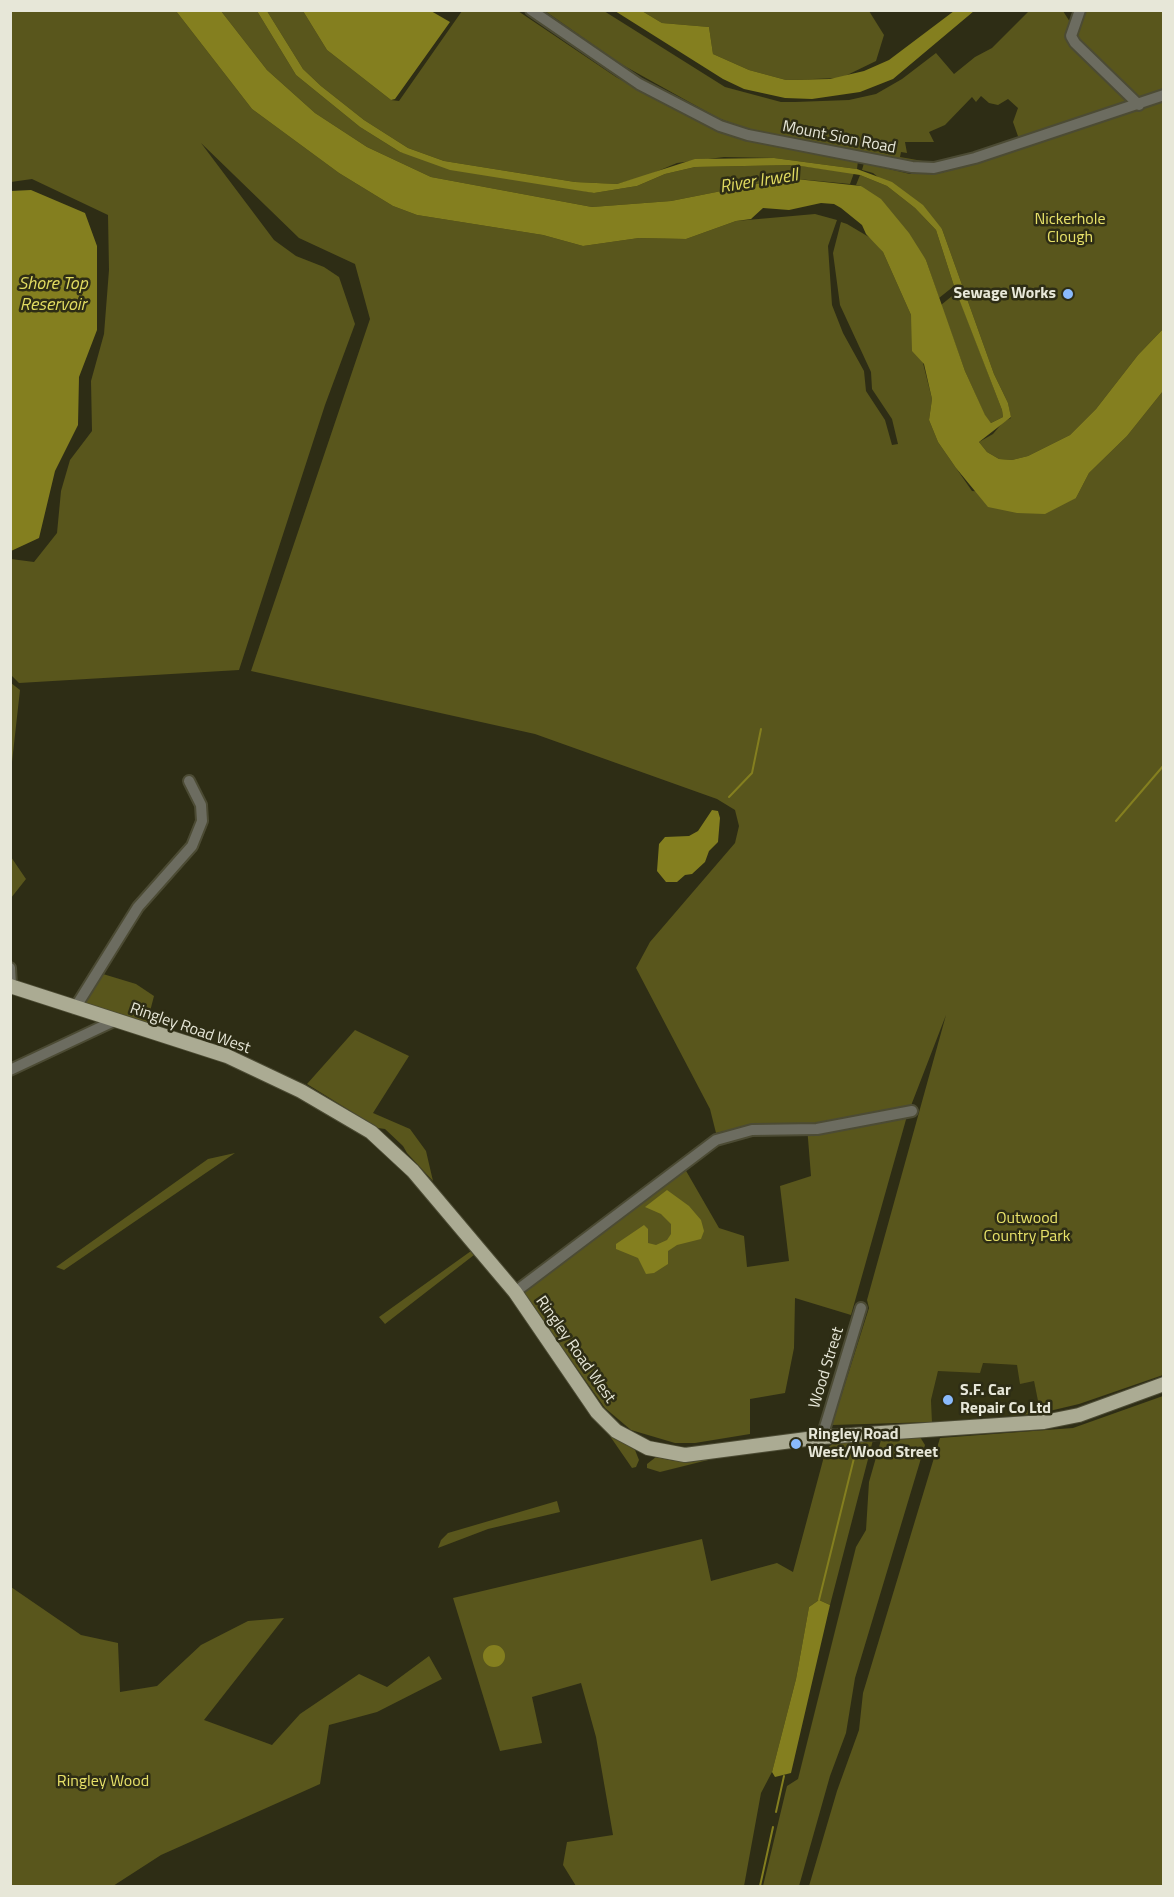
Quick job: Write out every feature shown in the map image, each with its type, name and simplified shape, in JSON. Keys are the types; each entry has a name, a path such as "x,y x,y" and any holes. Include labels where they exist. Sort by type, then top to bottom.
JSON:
{"main road":[{"name":"Ringley Road West","path":"11,986 236,1060 301,1091 363,1126 413,1171 515,1292 597,1412 616,1431 657,1450 685,1455 822,1437 1044,1422 1079,1414 1164,1384"}],"street":[{"name":"Mount Sion Road","path":"531,10 639,84 720,126 748,135 912,167 934,168 975,158 1164,95"},
{"path":"1080,10 1071,36 1075,43 1139,105"},
{"path":"75,1008 138,907 192,846 202,820 201,806 189,782"},
{"path":"10,968 11,986"},
{"path":"10,1070 114,1021"},
{"path":"515,1292 716,1140 752,1131 817,1130 912,1111"},
{"name":"Wood Street","path":"822,1437 861,1308"}],"shaded area":[{"path":"983,1363 1017,1365 1034,1381 1041,1413 932,1422 931,1400 938,1371"}],"green space":[{"name":"Outwood Country Park","path":"11,11 176,11 252,109 339,173 393,206 417,215 543,235 583,246 639,238 686,239 736,221 815,214 837,220 828,246 832,305 843,333 864,371 866,391 885,420 892,445 898,444 892,419 872,389 871,372 840,305 833,253 841,222 847,224 874,240 883,252 911,315 932,399 929,420 938,442 972,491 1076,498 1089,473 1127,436 1163,391 1163,1375 1079,1404 1041,1413 1010,1416 1039,1406 1034,1381 1020,1384 1017,1365 983,1363 980,1373 938,1371 931,1400 932,1422 832,1425 869,1308 867,1300 946,1015 907,1116 851,1315 795,1298 794,1348 785,1393 750,1399 750,1434 695,1443 675,1443 631,1430 605,1408 522,1291 685,1169 719,1228 744,1236 747,1267 789,1261 780,1186 811,1176 807,1126 748,1126 716,1133 710,1109 636,968 650,942 735,843 739,826 735,810 717,799 535,734 251,671 370,319 355,264 299,238 201,143 274,240 296,256 324,267 339,277 355,324 325,405 239,670 19,683 11,675 11,559 34,562 57,533 61,491 70,460 92,431 91,381 104,334 109,270 108,215 32,179 11,182"},
{"path":"221,11 257,11 296,75 360,127 400,152 594,193 637,186 665,174 695,167 794,165 854,173 850,184 787,178 671,201 592,207 431,177 367,147 315,113 267,70"},
{"path":"267,11 303,11 327,50 391,100 399,101 462,11 518,11 616,77 675,109 858,161 857,169 774,158 724,157 677,163 646,176 617,184 575,182 444,161 408,148 364,120 321,86 303,69"},
{"path":"545,11 604,11 725,87 781,102 795,102 849,100 876,94 902,79 936,53 954,74 975,57 992,48 1029,11 1063,11 1070,22 1069,36 1128,104 1019,139 1013,122 1018,108 1008,99 998,105 989,103 981,96 976,102 972,97 945,125 929,132 934,142 905,142 907,153 901,152 900,157 934,163 910,163 752,131 718,118 619,63"},
{"path":"642,11 869,11 884,35 876,61 841,78 786,80 749,70 713,54 709,27 662,23"},
{"path":"1083,11 1163,11 1163,89 1139,100 1083,45 1075,34"},
{"name":"Nickerhole Clough","path":"1163,101 1163,329 1138,355 1096,409 1070,435 1028,456 1012,460 999,459 987,452 979,442 993,434 1003,422 1011,418 1008,403 994,374 942,229 873,173 862,170 864,163 910,174 941,173"},
{"path":"860,175 887,186 915,208 936,230 954,286 939,298 926,260 861,186 856,185"},
{"path":"957,292 1002,410 1003,417 991,423 985,416 965,371 941,305"},
{"path":"11,683 20,690 11,771"},
{"path":"11,857 26,879 10,898"},
{"path":"103,974 136,984 154,996 147,1023 83,1004"},
{"path":"355,1030 409,1056 373,1113 410,1129 426,1151 433,1181 385,1129 378,1128 307,1084"},
{"path":"235,1153 64,1270 56,1267 208,1159"},
{"path":"471,1251 474,1255 385,1324 379,1317"},
{"path":"1163,1396 1163,1886 809,1886 837,1791 859,1730 863,1693 940,1438 1073,1428"},
{"path":"603,1426 635,1450 639,1460 636,1467 632,1468"},
{"path":"920,1437 925,1445 855,1678 846,1733 830,1776 799,1886 763,1886 787,1786 798,1779 856,1547 866,1530 869,1482 881,1440"},
{"path":"873,1440 830,1605 819,1600 809,1607 796,1679 772,1772 761,1793 744,1886 576,1886 563,1865 567,1842 613,1835 596,1737 581,1683 532,1697 542,1743 500,1751 453,1598 702,1539 711,1581 777,1563 793,1572 826,1449 835,1442"},
{"path":"724,1456 660,1472 647,1468 647,1464 656,1457 675,1461"},
{"path":"557,1501 560,1512 488,1529 438,1548 441,1540 448,1533"},
{"name":"Ringley Wood","path":"11,1587 81,1635 118,1643 120,1692 157,1686 201,1645 248,1621 284,1618 204,1720 272,1745 300,1714 359,1674 387,1687 429,1656 442,1679 377,1712 329,1725 320,1784 161,1855 113,1886 11,1886"}],"water":[{"path":"176,11 221,11 267,70 315,113 367,147 431,177 592,207 671,201 787,178 861,186 881,199 909,233 926,260 965,371 991,423 1003,417 1002,410 954,286 936,230 915,208 887,186 860,175 794,165 695,167 665,174 637,186 594,193 450,170 400,152 360,127 296,75 257,11 267,11 303,69 321,86 364,120 408,148 444,161 575,182 617,184 695,159 774,158 857,169 892,182 923,205 942,229 994,374 1008,403 1011,417 979,442 987,452 999,459 1012,460 1028,456 1070,435 1096,409 1138,355 1163,329 1163,391 1127,436 1089,473 1076,498 1045,514 1017,513 988,507 938,442 929,420 932,399 924,364 912,351 911,315 883,252 866,234 862,225 841,208 834,204 821,203 789,210 763,208 751,219 736,221 686,239 639,238 583,246 543,235 417,215 393,206 339,173 252,109"},
{"path":"303,11 431,11 450,22 395,99 391,100 327,50"},
{"path":"615,11 642,11 662,23 709,27 713,54 749,70 786,80 830,79 864,71 889,60 954,11 974,11 893,79 860,92 812,99 785,98 744,89 723,79"},
{"name":"Shore Top Reservoir","path":"31,190 85,213 97,246 97,330 79,377 78,425 55,471 39,538 11,551 11,191"},
{"path":"712,810 718,811 720,818 718,842 709,851 705,862 692,874 685,875 677,882 666,882 657,871 659,844 665,837 689,836 698,831"},
{"path":"667,1190 689,1206 701,1220 704,1231 701,1239 677,1245 668,1251 668,1264 654,1273 646,1274 638,1258 616,1249 616,1244 644,1225 648,1229 648,1243 656,1245 667,1240 671,1234 671,1224 661,1214 645,1207"},
{"path":"819,1600 830,1605 791,1773 775,1777 772,1772 796,1679 809,1607"},
{"path":"494,1645 502,1648 505,1656 502,1664 494,1667 486,1664 483,1656 486,1648"}],"waterway":[{"path":"729,797 752,773 761,729"},
{"path":"1116,821 1164,765"},
{"path":"819,1600 857,1446"},
{"path":"776,1812 784,1776"},
{"path":"760,1886 773,1827"}],"place":[{"name":"Sewage Works","path":"1068,294"},
{"name":"S.F. Car Repair Co Ltd","path":"948,1400"},
{"name":"Ringley Road West/Wood Street","path":"796,1444"}],"water label":[{"name":"River Irwell","path":"759,182"}]}
